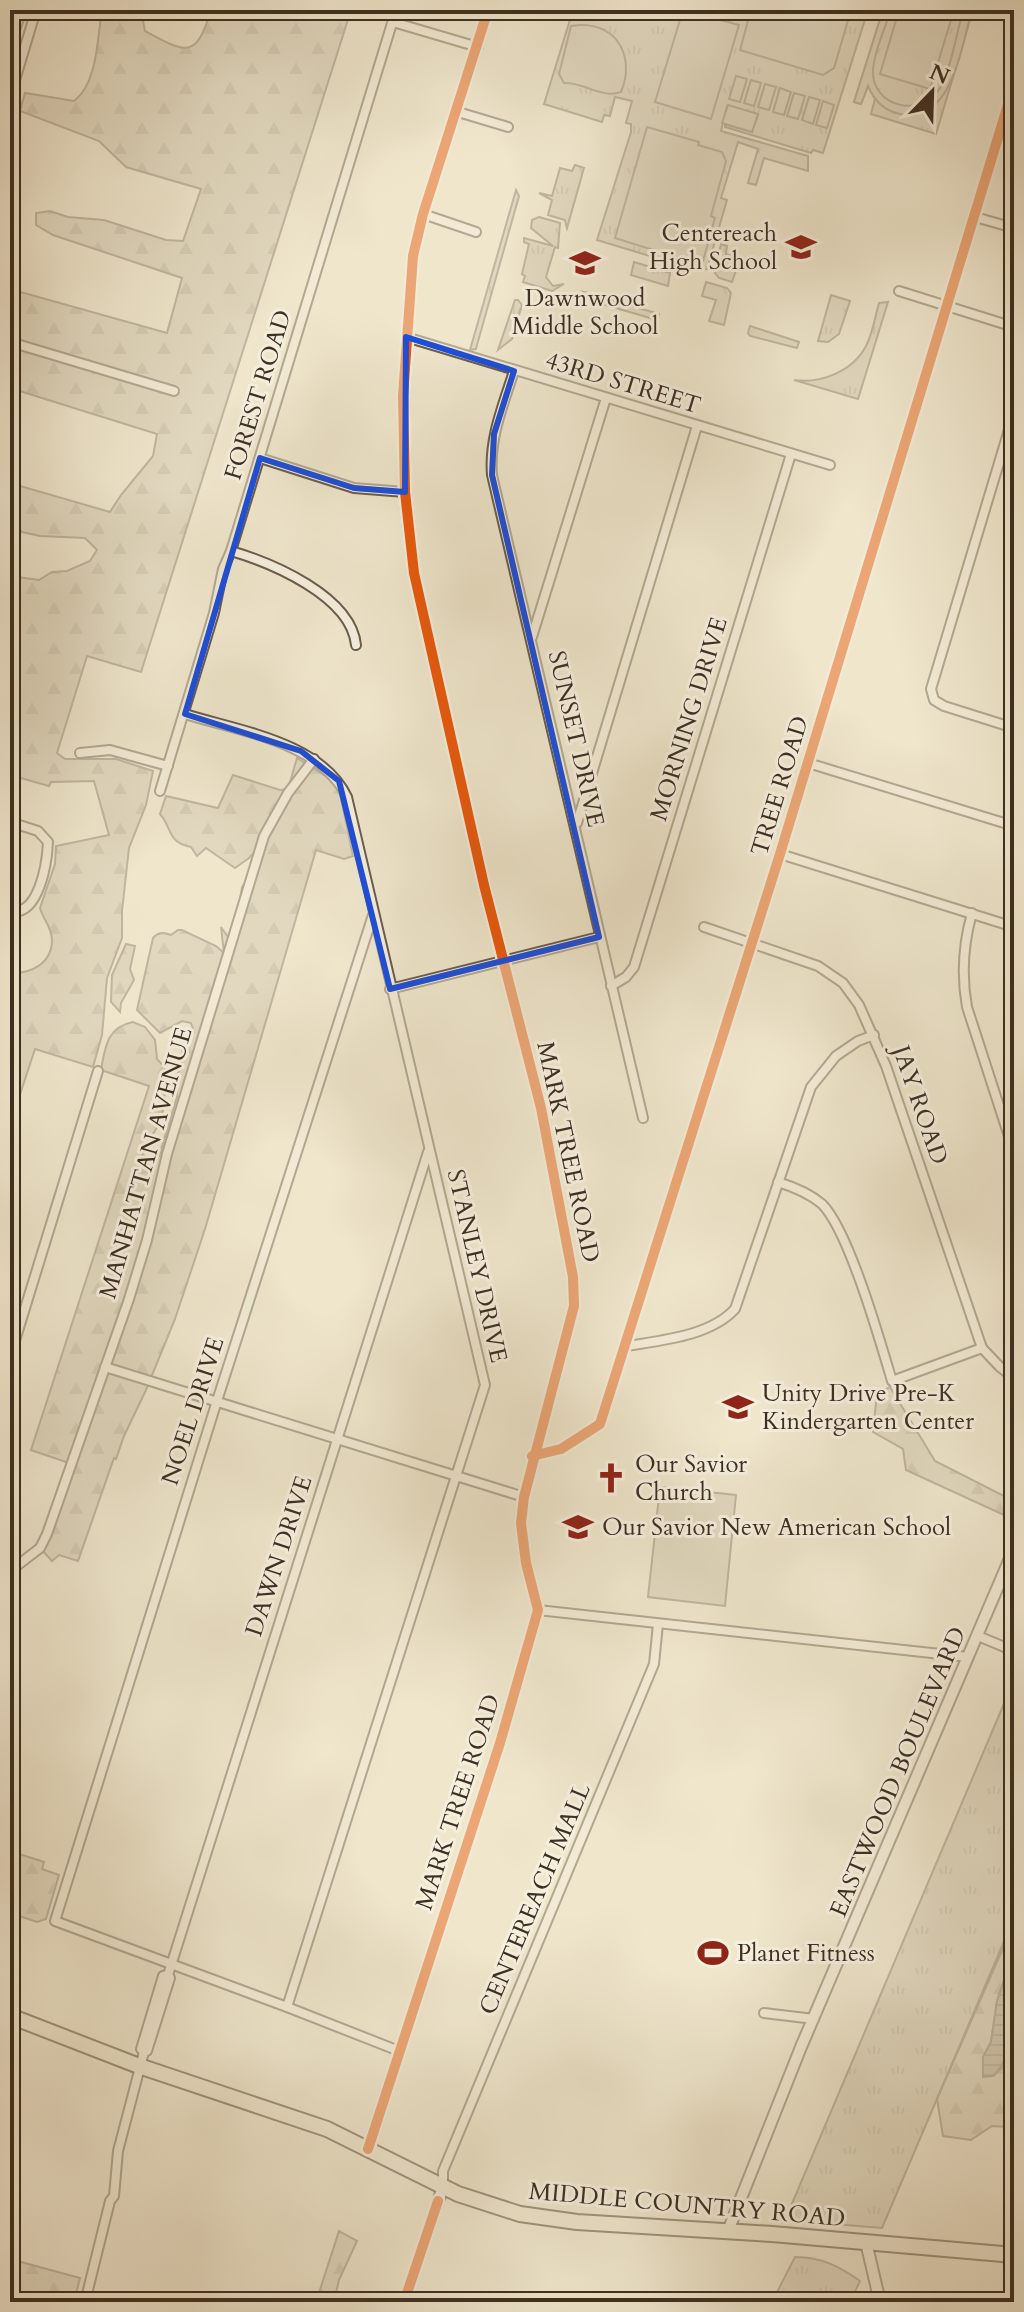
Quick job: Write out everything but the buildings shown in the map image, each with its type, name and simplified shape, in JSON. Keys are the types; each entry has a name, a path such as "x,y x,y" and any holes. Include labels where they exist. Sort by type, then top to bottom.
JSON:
{"main road":[{"name":"MIDDLE COUNTRY ROAD","path":"10,2016 141,2059 292,2116 368,2149 443,2187 520,2214 577,2222 1014,2255"}],"street":[{"path":"10,97 36,10"},
{"name":"FOREST ROAD","path":"160,791 214,613 220,580 396,10"},
{"name":"MARK TREE ROAD","path":"368,2149 500,1743 538,1610 526,1563 521,1523 524,1497 532,1456 574,1306 573,1277 539,1099 503,961 414,573 405,492 406,337 413,256 423,214 488,10"},
{"path":"393,22 478,47"},
{"name":"TREE ROAD","path":"532,1456 561,1449 600,1424 780,854 946,306 1011,104 1014,85"},
{"path":"458,112 508,127"},
{"path":"423,214 476,232"},
{"path":"975,217 1014,228"},
{"path":"899,291 1014,327"},
{"name":"43RD STREET","path":"406,337 830,465"},
{"path":"10,342 174,391"},
{"name":"SUNSET DRIVE","path":"514,371 490,452 492,475 643,1118"},
{"path":"532,637 606,398"},
{"path":"1014,413 931,692 934,700 944,706 1014,728"},
{"path":"576,826 697,426"},
{"name":"MORNING DRIVE","path":"611,986 626,977 634,967 791,454"},
{"path":"260,458 354,488 405,492"},
{"path":"231,551 282,570 323,597 347,619 354,630 356,645"},
{"name":"STANLEY DRIVE","path":"185,714 291,747 314,759 339,781 347,797 485,1385 453,1477 287,2007"},
{"path":"80,753 122,752 168,766"},
{"name":"MANHATTAN AVENUE","path":"10,1571 40,1548 47,1534 143,1255 167,1154 264,836 288,793 314,759"},
{"path":"808,763 1014,826"},
{"path":"10,822 38,831 48,842 36,894 27,909 15,913 10,911"},
{"path":"780,854 1014,927"},
{"path":"972,913 962,970 967,1007 1014,1152"},
{"name":"NOEL DRIVE","path":"169,1970 55,1921 373,914"},
{"name":"JAY ROAD","path":"704,927 807,961 831,973 843,983 859,1005 874,1035 982,1348 1014,1378"},
{"path":"390,989 599,937"},
{"path":"627,1346 661,1341 717,1324 735,1309 806,1097 816,1077 846,1048 874,1035"},
{"path":"10,1357 98,1071"},
{"name":"DAWN DRIVE","path":"85,2302 110,2201 114,2196 118,2151 149,2021 163,1976 169,1970 429,1149"},
{"path":"778,1182 810,1195 837,1224 892,1381 982,1348"},
{"path":"105,1367 216,1404 524,1497"},
{"name":"EASTWOOD BOULEVARD","path":"728,2231 814,2019 1014,1549"},
{"path":"538,1610 968,1657"},
{"name":"CENTEREACH MALL","path":"443,2187 443,2171 654,1664 658,1624"},
{"path":"978,1636 1014,1651"},
{"path":"169,1970 287,2007 399,2051"},
{"path":"764,2013 814,2019"},
{"path":"404,2302 443,2187"},
{"path":"866,2242 880,2302"}],"highlighted area":[{"path":"406,337 514,371 494,434 492,475 599,937 390,989 339,781 301,751 185,714 260,458 354,488 405,492"}],"green space":[{"path":"10,10 27,10 10,63"},
{"path":"102,10 141,11 145,31 170,44 188,48 200,37 211,10 351,10 141,672 87,656 57,753 65,759 116,759 153,771 146,805 129,848 122,938 107,978 102,1035 93,1067 35,1049 10,1125 10,973 25,972 38,966 51,948 51,931 40,908 55,864 56,846 109,835 94,781 51,782 49,786 10,775 10,576 39,580 52,572 67,571 90,561 97,550 85,538 40,536 22,532 13,522 10,523 10,483 110,512 153,456 157,434 10,388 10,344 20,305 10,301 10,289 167,333 182,278 53,235 36,225 36,213 50,211 68,217 104,220 166,240 183,241 201,189 126,167 99,141 20,111 25,93 74,101 82,93 92,72"},
{"path":"573,10 868,10 823,153 813,150 811,153 725,127 725,124 752,132 758,115 727,106 721,131 808,156 808,171 764,158 756,185 748,183 758,149 738,142 721,198 727,200 707,269 696,270 597,240 631,132 631,124 626,123 632,101 615,97 610,116 604,115 602,122 544,104"},
{"path":"683,10 739,25 711,119 655,102"},
{"path":"751,10 851,10 834,68 823,75 740,50"},
{"path":"883,10 973,10 936,134 871,114 875,99 868,86 861,104 854,102"},
{"path":"883,10 891,10 875,55 875,83 880,93 889,100 910,106 932,98 940,88 951,61 963,10 972,10 952,79 932,107 918,114 900,114 885,108 868,86 861,104 854,102"},
{"path":"899,10 954,10 930,89 880,74"},
{"path":"571,26 605,30 620,46 626,67 621,92 600,92 564,83 559,74"},
{"path":"736,76 747,79 740,102 729,99"},
{"path":"751,80 761,83 754,106 744,103"},
{"path":"765,84 776,87 769,110 758,107"},
{"path":"780,88 791,92 784,115 773,112"},
{"path":"794,93 805,96 798,119 787,116"},
{"path":"809,97 820,100 813,124 802,120"},
{"path":"823,101 834,105 827,128 816,125"},
{"path":"728,105 758,114 752,132 722,123"},
{"path":"647,127 699,142 698,145 722,152 726,161 711,216 715,218 703,261 698,264 615,238"},
{"path":"575,165 584,168 567,228 565,220 548,215 552,200 539,193 552,196 560,168 572,171"},
{"path":"516,190 519,196 476,349 470,350"},
{"path":"539,217 560,223 558,248 555,247 546,277 553,286 564,284 552,291 523,282 529,244 524,242 524,238 553,246 531,228 532,220"},
{"path":"721,244 727,246 726,254 740,259 732,282 719,278 715,273"},
{"path":"634,262 670,273 668,286 631,275"},
{"path":"706,282 727,288 731,293 724,325 709,321 716,300 702,296"},
{"path":"584,292 659,314 657,320 595,302"},
{"path":"831,295 850,301 839,334 828,342 818,341"},
{"path":"515,300 522,305 512,339 498,350"},
{"path":"888,302 858,399 794,380 825,378 845,369 860,355 868,341 879,303"},
{"path":"750,326 799,342 797,348 750,336"},
{"path":"297,758 327,777 339,789 353,856 344,859 316,850 205,1229 175,1319 114,1458 78,1561 59,1555 52,1561 40,1548 72,1464 31,1450 149,1086 101,1070 106,1046 118,1028 133,1022 145,1027 155,1040 157,1059 167,1070 162,1118 142,1154 153,1163 159,1156 177,1097 176,1079 182,1062 182,1049 194,1032 191,1023 182,1021 160,1033 137,1010 153,938 182,930 224,953 221,927 228,937 234,937 242,887 256,865 264,842 235,868 206,848 197,856 191,847 174,838 160,814 166,796 218,808 233,775 280,790 288,789"},
{"path":"126,944 135,946 130,969 134,980 121,1003 120,1012 111,1002 112,975"},
{"path":"890,1387 935,1461 1014,1501 1014,1507 1004,1515 906,1470 903,1449 873,1432 877,1393"},
{"path":"660,1487 736,1495 725,1606 648,1597"},
{"path":"1014,1680 1014,1918 882,2228 785,2220"},
{"path":"10,1851 44,1862 42,1869 59,1875 46,1919 37,1922 10,1913"},
{"path":"1014,1923 1014,1972 1005,1978 997,2001 991,2042 983,2057 983,2076 993,2076 1003,2067 1014,2025 1014,2104 1008,2127 992,2126 971,2140 943,2136 937,2099"},
{"path":"339,2231 357,2241 339,2280 334,2302 317,2299"},
{"path":"795,2257 829,2263 860,2281 850,2302 772,2302"},
{"path":"10,2259 80,2278 74,2302 10,2302"}],"shaded area":[{"path":"1014,1972 1011,2041 1001,2066 993,2076 983,2077 983,2057 991,2042 997,2001 1005,1978"}],"cycle path":[{"path":"368,2149 500,1743 538,1610 526,1563 521,1523 524,1497 574,1306 573,1277 541,1108 484,885 414,573 405,492 403,396 413,256 423,214 488,10"},
{"path":"532,1456 561,1449 600,1424 780,854 1014,85"},
{"path":"404,2302 438,2201"}],"place":[{"name":"Centereach High School","path":"801,247"},
{"name":"Dawnwood Middle School","path":"585,263"},
{"name":"Unity Drive Pre-K Kindergarten Center","path":"738,1407"},
{"name":"Our Savior Church","path":"611,1478"},
{"name":"Our Savior New American School","path":"578,1527"},
{"name":"Planet Fitness","path":"713,1953"}]}
